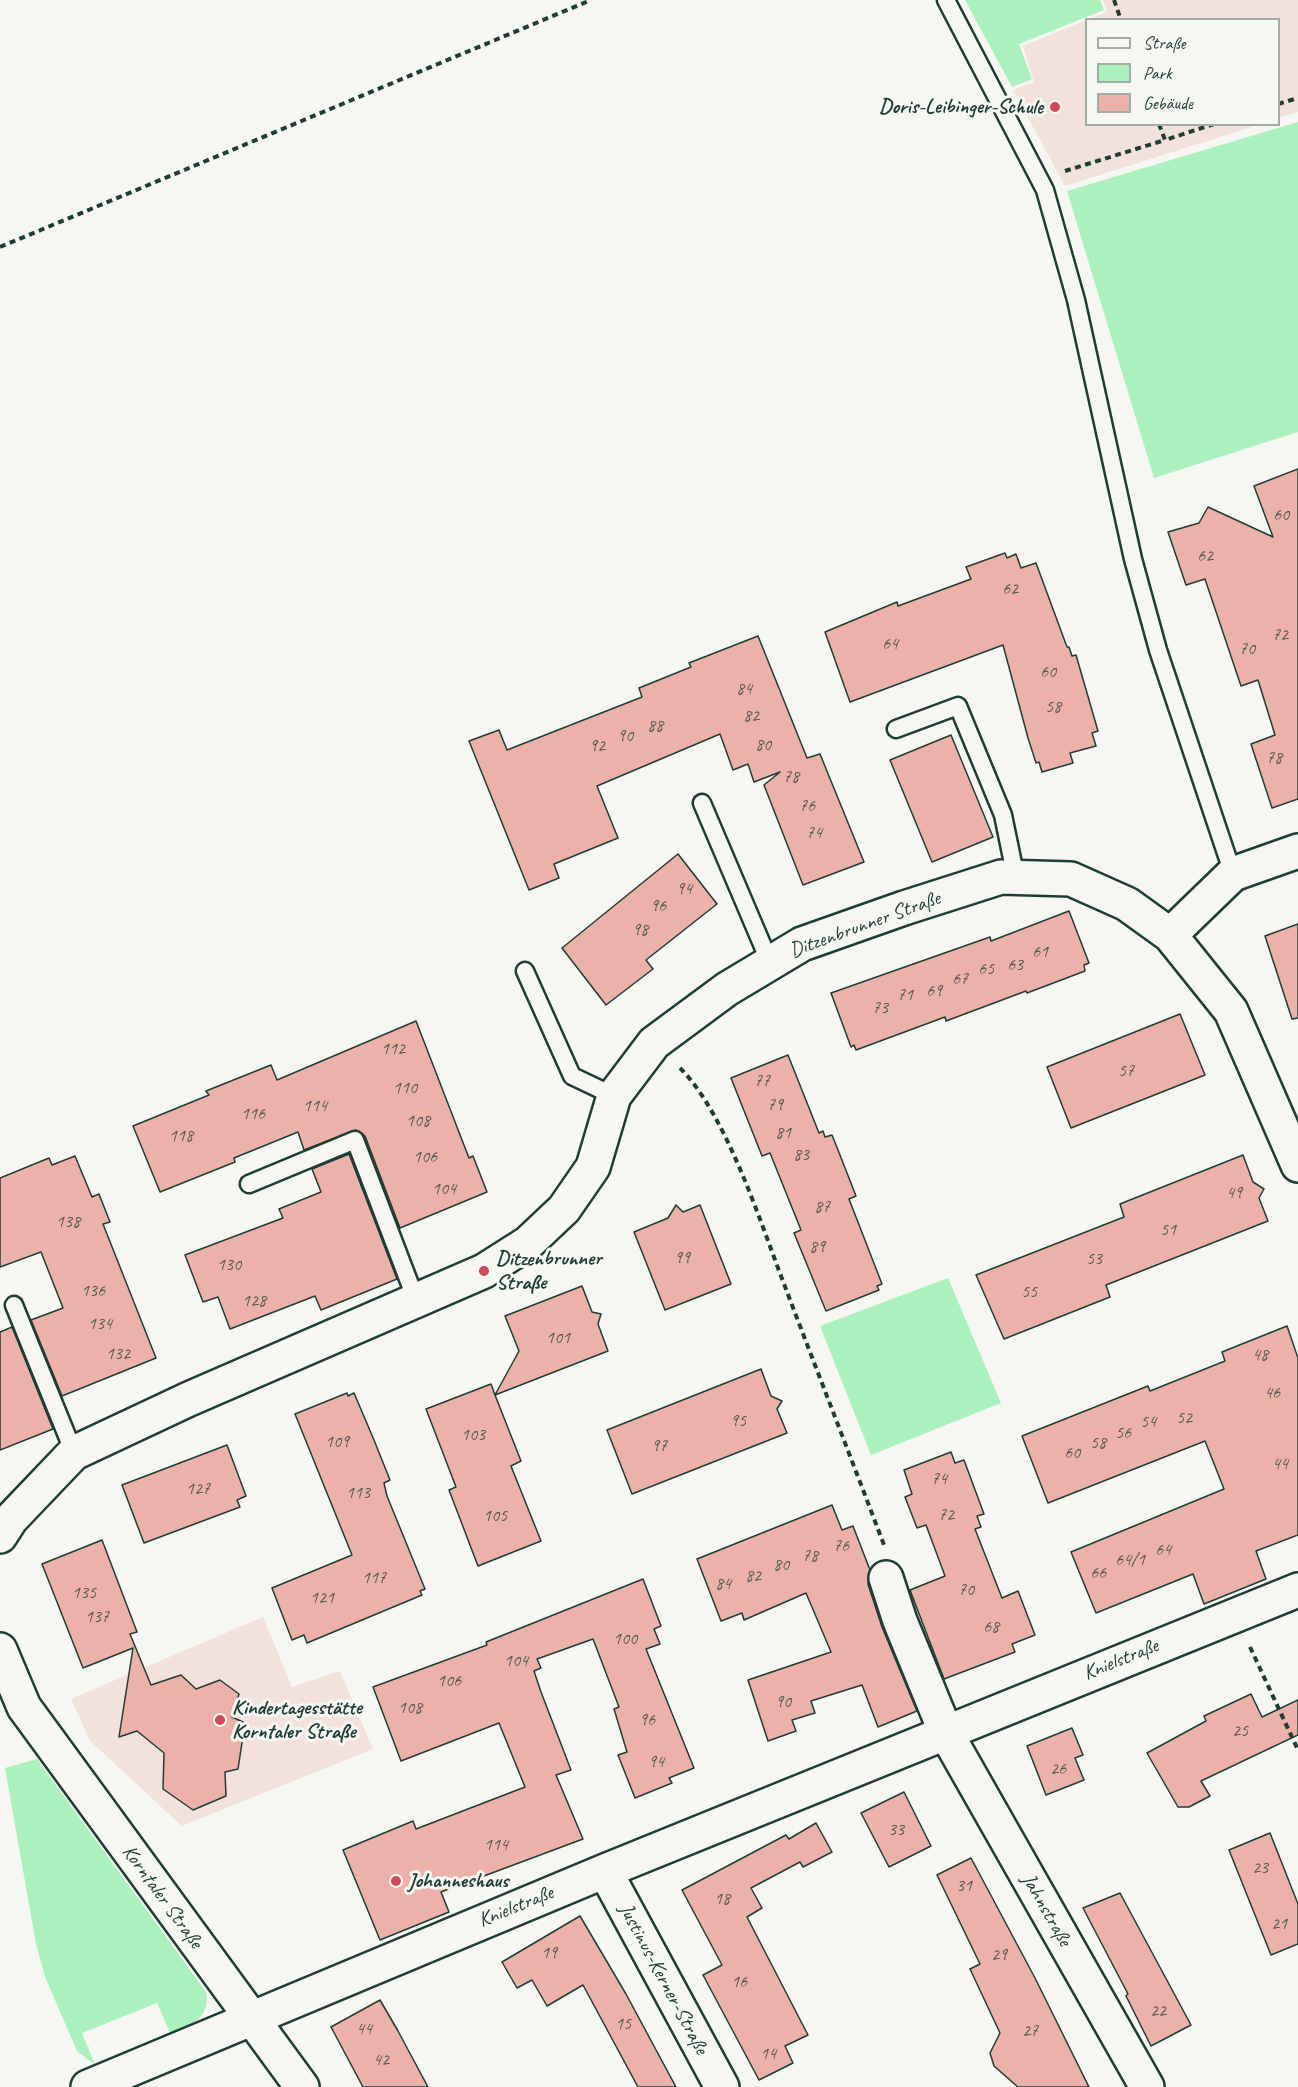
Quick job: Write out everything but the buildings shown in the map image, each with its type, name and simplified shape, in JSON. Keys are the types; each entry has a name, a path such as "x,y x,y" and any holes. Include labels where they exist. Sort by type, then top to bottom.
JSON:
{"street":[{"path":"1170,935 1233,874 1298,851"},
{"name":"Ditzenbrunner Straße","path":"0,1536 11,1519 74,1453 189,1399 484,1271 528,1243 564,1209 593,1167 614,1096 654,1043 727,989 802,944 904,908 1001,878 1071,879 1127,904 1170,935 1231,1011 1298,1165"},
{"path":"886,1578 900,1621 946,1733"},
{"name":"Knielstraße","path":"88,2087 249,2017 1234,1614 1298,1590"},
{"name":"Korntaler Straße","path":"0,1650 24,1707 302,2087"},
{"name":"Jahnstraße","path":"946,1733 1147,2087"},
{"name":"Justinus-Kerner-Straße","path":"605,1871 722,2087"}],"lane":[{"path":"946,0 1045,190 1076,300 1132,559 1158,650 1233,874"},
{"path":"896,729 958,706 1004,815 1016,878"},
{"path":"702,803 770,963"},
{"path":"525,971 572,1077 614,1096"},
{"path":"249,1184 355,1140 416,1300"},
{"path":"14,1305 74,1453"}],"path":[{"path":"0,247 591,0"},
{"path":"1114,0 1120,18"},
{"path":"1280,103 1298,98"},
{"path":"1160,126 1164,140"},
{"path":"1038,179 1208,126"},
{"path":"654,1043 697,1085 723,1132 762,1227 884,1545 886,1578"},
{"path":"1234,1614 1298,1750"}],"shaded area":[{"path":"1103,0 1298,0 1298,112 1280,118 1280,18 1091,18 1107,12"},
{"name":"Doris-Leibinger-Schule","path":"1085,20 1085,126 1255,126 1065,186 1013,90 1034,82 1023,46"},
{"name":"Kindertagesstätte Korntaler Straße","path":"263,1617 292,1687 340,1671 373,1749 182,1826 90,1741 71,1699"}],"green space":[{"path":"965,0 1100,0 1104,10 1019,44 1032,79 1012,87"},
{"path":"1298,122 1298,432 1154,478 1067,191"},
{"path":"948,1278 1001,1403 871,1455 820,1326"},
{"path":"37,1759 206,1992 205,2008 198,2020 171,2035 157,2003 82,2033 95,2065 77,2051 45,1977 36,1944 5,1768"}],"place":[{"name":"Doris-Leibinger-Schule","path":"1055,107"},
{"name":"Ditzenbrunner Straße","path":"484,1271"},
{"name":"Kindertagesstätte Korntaler Straße","path":"220,1720"},
{"name":"Johanneshaus","path":"396,1881"}]}
